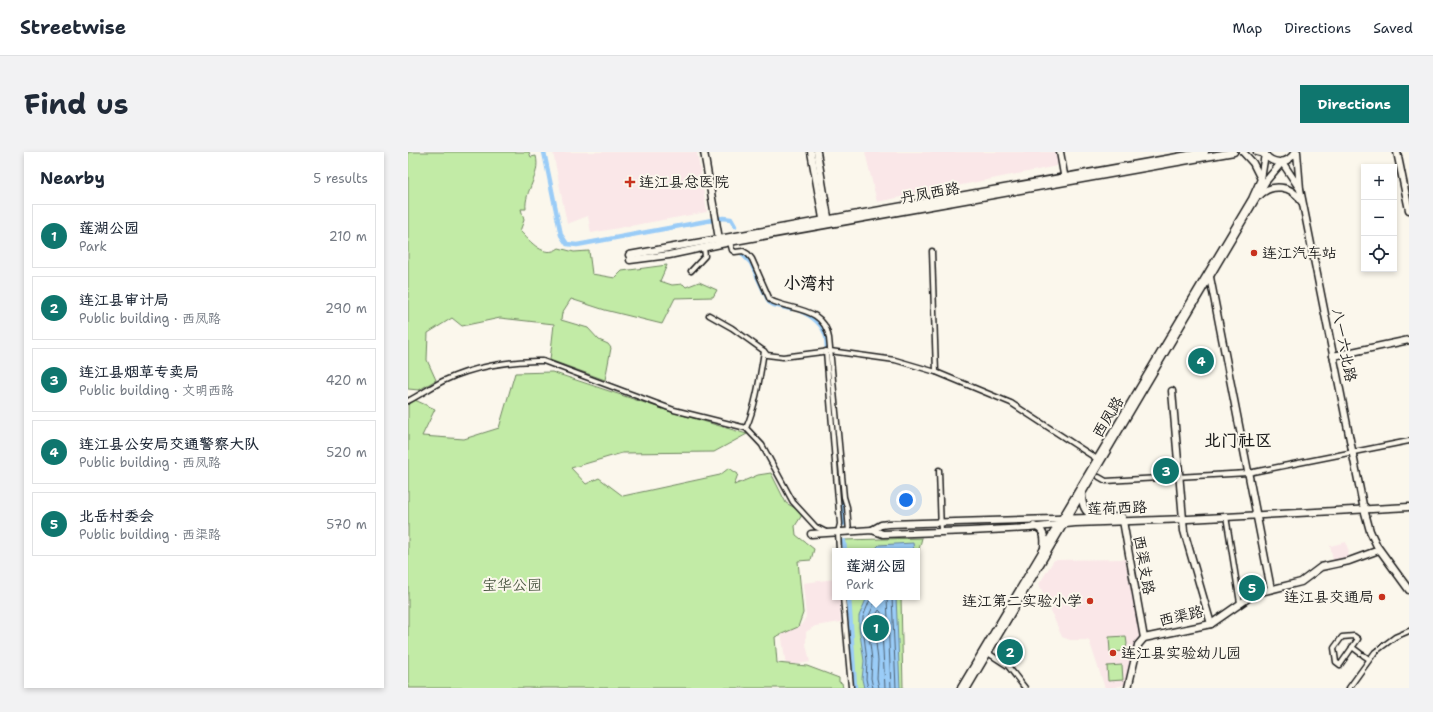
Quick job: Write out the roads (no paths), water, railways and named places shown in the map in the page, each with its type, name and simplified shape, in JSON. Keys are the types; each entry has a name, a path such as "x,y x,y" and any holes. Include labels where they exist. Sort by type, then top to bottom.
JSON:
{"main road":[{"path":"704,152 719,239"},
{"path":"812,152 826,222"},
{"path":"817,152 826,222"},
{"path":"1060,152 1065,180"},
{"name":"丹凤西路","path":"1065,180 1205,152"},
{"name":"丹凤西路","path":"826,222 704,248 630,257 719,239 1234,152"},
{"path":"1243,152 1253,163 1261,179"},
{"path":"1257,152 1264,153 1270,160 1282,162"},
{"name":"西凤路","path":"961,688 1044,548 1082,495 1269,177 1282,162 1290,158 1296,152"},
{"name":"八一六北路","path":"1296,152 1300,190 1363,507 1372,535 1379,550 1409,590"},
{"path":"1398,152 1409,210"},
{"name":"西凤路","path":"967,688 1097,460 1252,199 1261,179 1264,153"},
{"name":"八一六北路","path":"1282,162 1300,190"},
{"path":"1259,196 1269,189 1282,188 1294,193 1303,205"},
{"path":"1210,277 1271,589"},
{"path":"1333,356 1409,340"},
{"path":"1172,391 1184,534 1211,624"},
{"path":"1082,495 1083,504 1086,511 1092,516 1098,518"},
{"path":"1363,507 1409,503"},
{"path":"1363,507 1409,507"},
{"name":"莲荷西路","path":"811,534 872,530 883,524 1034,519 1063,521 1123,521 1363,507"},
{"name":"莲荷西路","path":"872,530 883,534 941,532 1029,528 1063,521 1098,518 1226,516 1256,513"},
{"path":"1034,519 1034,526 1039,528 1044,533 1044,548"},
{"name":"西渠支路","path":"1123,521 1144,638"},
{"name":"西渠路","path":"1128,688 1138,645 1144,638 1211,624 1240,603 1257,593 1301,582 1324,565 1346,562 1379,550"}],"street":[{"path":"730,242 732,250 735,252 743,251 751,257 770,300 802,309 813,315 821,322 828,333 840,524 838,532 840,548"},
{"path":"691,271 705,256 704,248"},
{"path":"932,251 936,323 936,372"},
{"path":"709,315 732,328 764,351 767,355 783,357 828,351 895,360 936,372 1011,404 1097,460"},
{"path":"746,428 750,420 764,351"},
{"path":"828,351 844,499 848,507 849,532"},
{"path":"408,401 444,381 465,373 497,364 526,360 543,361 674,410 746,428 762,445 793,502 816,526 828,533"},
{"path":"1100,477 1106,481 1248,473 1409,441"},
{"path":"939,470 941,532"},
{"path":"1226,516 1240,603"},
{"path":"843,600 852,687"},
{"path":"1349,688 1360,675 1369,659 1375,652 1395,637 1409,631"},
{"path":"1354,636 1358,639 1352,648 1340,665 1336,662 1334,648 1342,637 1354,636"},
{"path":"1352,648 1369,659"},
{"path":"988,653 1008,666 1024,688"}],"water":[{"path":"913,543 914,548 876,548 879,545"},
{"path":"866,600 896,600 900,688 864,688 862,679 864,661 859,627 859,616"}],"waterway":[{"path":"544,152 561,235 567,244 577,245 723,218 731,219 735,226"},
{"path":"743,255 751,263 769,302 774,305 791,309"},
{"path":"800,311 809,315 816,321 825,333 826,337 843,524"},
{"path":"844,541 845,548"},
{"path":"849,600 855,687"}],"place":[{"name":"连江县总医院","path":"630,182"},
{"name":"连江汽车站","path":"1254,253"},
{"name":"连江县公安局交通警察大队","path":"1201,361"},
{"name":"连江县烟草专卖局","path":"1166,471"},
{"name":"北岳村委会","path":"1252,588"},
{"name":"连江县交通局","path":"1382,597"},
{"name":"连江第二实验小学","path":"1090,601"},
{"name":"莲湖公园","path":"876,628"},
{"name":"连江县审计局","path":"1010,652"},
{"name":"连江县实验幼儿园","path":"1113,653"}],"district":[{"name":"小湾村","path":"809,283"},
{"name":"北门社区","path":"1238,440"}],"park label":[{"name":"宝华公园","path":"512,585"}]}
